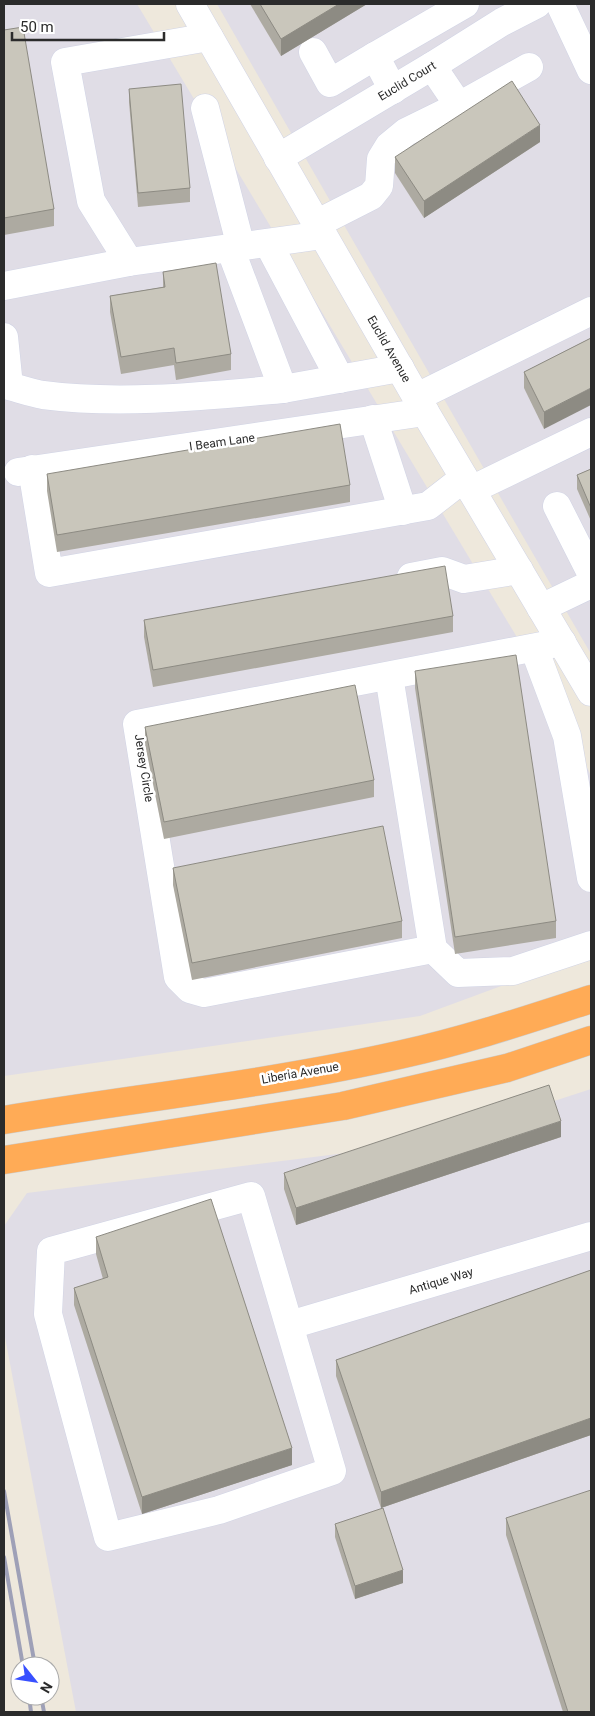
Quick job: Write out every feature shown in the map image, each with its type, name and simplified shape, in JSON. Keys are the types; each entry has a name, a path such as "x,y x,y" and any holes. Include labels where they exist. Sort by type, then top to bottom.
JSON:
{"highway":[{"name":"Liberia Avenue","path":"4,1120 307,1073 403,1054 504,1028 591,999"},
{"path":"4,1160 343,1106 507,1068 591,1040"}],"street":[{"name":"Euclid Avenue","path":"190,4 400,368 591,692"},
{"path":"313,52 330,83 375,56 431,12 466,4"},
{"name":"Euclid Court","path":"278,158 432,66 497,13 537,4"},
{"path":"560,4 591,70"},
{"path":"129,262 91,200 65,62 209,37"},
{"path":"375,56 392,90"},
{"path":"432,66 459,106"},
{"path":"4,286 129,262 268,243 320,230 371,196 379,186 381,159 389,146 406,132 459,106 529,67"},
{"path":"205,108 236,248 283,389"},
{"path":"268,243 340,379"},
{"name":"I Beam Lane","path":"402,511 48,573 25,470 373,419 421,404 591,310"},
{"path":"4,337 9,386 42,394 100,398 189,398 283,389 400,368"},
{"path":"373,419 402,511 428,506 468,484 591,432"},
{"path":"556,506 591,573"},
{"path":"385,582 442,571 464,580 518,570"},
{"path":"541,608 591,584"},
{"name":"Jersey Circle","path":"433,949 204,993 190,989 178,977 137,724 562,642"},
{"path":"534,648 567,736 591,878"},
{"path":"389,676 433,949 458,973 512,971 591,944"},
{"path":"251,1196 290,1325 332,1471 219,1510 108,1537 48,1314 51,1250 251,1196"},
{"name":"Antique Way","path":"290,1325 591,1236"}],"shaded area":[{"path":"4,4 137,4 554,699 591,776 591,953 420,1016 4,1076"},
{"path":"217,4 591,4 591,654 506,507"},
{"path":"591,1089 591,1712 76,1712 4,1332 4,1226 27,1193 425,1143"}],"building":[{"path":"260,4 339,4 281,39"},
{"path":"23,27 54,209 4,218 4,30"},
{"path":"512,81 540,125 424,201 395,157"},
{"path":"181,84 190,188 138,193 129,89"},
{"path":"216,263 231,354 176,363 174,348 121,357 110,296 165,287 163,272"},
{"path":"591,338 591,388 544,412 524,372"},
{"path":"340,424 350,485 57,535 47,474"},
{"path":"591,469 591,508 577,475"},
{"path":"445,566 453,616 153,670 144,620"},
{"path":"516,655 556,921 455,937 415,671"},
{"path":"355,685 374,780 164,822 145,727"},
{"path":"383,826 402,921 192,963 173,868"},
{"path":"549,1085 561,1121 296,1208 284,1173"},
{"path":"211,1199 292,1448 142,1497 74,1288 108,1277 96,1237"},
{"path":"591,1270 591,1418 381,1492 336,1360"},
{"path":"591,1490 591,1712 568,1712 506,1518"},
{"path":"383,1508 403,1570 355,1586 335,1524"}],"railway":[{"path":"4,1491 33,1656"},
{"path":"4,1557 21,1656"},
{"path":"30,1706 31,1712"},
{"path":"43,1706 44,1712"}]}
